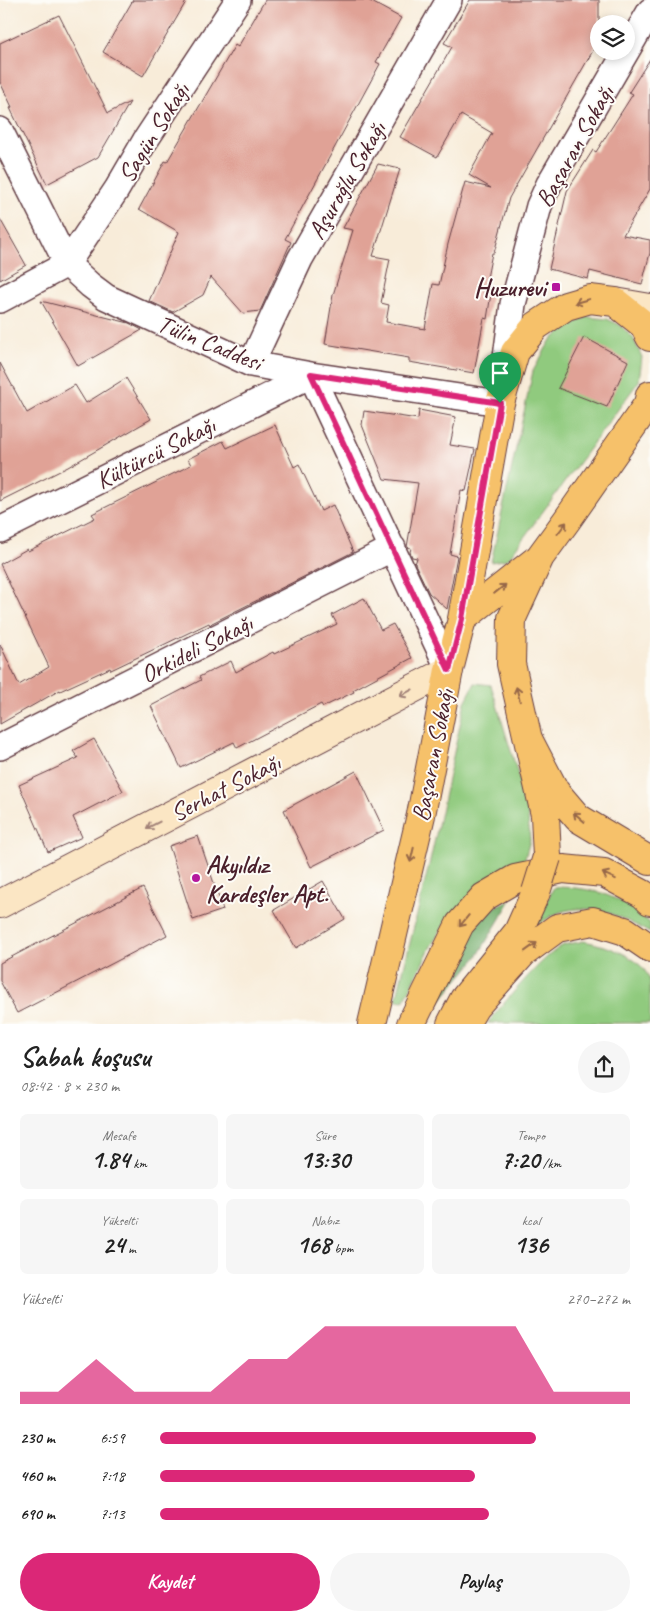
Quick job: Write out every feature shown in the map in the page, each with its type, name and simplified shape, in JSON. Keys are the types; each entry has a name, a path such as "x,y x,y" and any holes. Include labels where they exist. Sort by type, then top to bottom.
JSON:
{"main road":[{"path":"500,403 515,352 536,326 566,306 590,299 650,308"},
{"path":"615,302 644,325 650,337"},
{"path":"451,1024 464,999 518,932 536,892 547,857 545,815 511,664 512,618 540,557 649,400"},
{"name":"Başaran Sokağı","path":"372,1024 421,815 449,670 462,619 500,403"},
{"path":"462,619 540,557"},
{"name":"Serhat Sokağı","path":"0,904 449,670"},
{"path":"529,741 555,791 578,818 650,861"},
{"path":"411,1024 460,924 484,897 515,879 563,869 604,873 643,894 650,901"},
{"path":"465,1024 475,1007 523,953 556,928 593,921 625,931 650,948"}],"street":[{"name":"Sagün Sokağı","path":"67,264 118,189 145,141 238,0"},
{"name":"Aşuroğlu Sokağı","path":"251,364 300,259 449,0"},
{"name":"Başaran Sokağı","path":"500,403 513,304 539,206 549,184 650,11"},
{"name":"Tülin Caddesi","path":"0,130 67,264 106,297 251,364 500,403"},
{"path":"0,300 67,264"},
{"path":"311,374 449,670"},
{"name":"Kültürcü Sokağı","path":"0,530 311,374"},
{"name":"Orkideli Sokağı","path":"0,747 393,548"}],"green space":[{"path":"587,317 607,319 620,325 633,338 642,357 639,381 508,559 491,562 533,371 550,341 567,327"},
{"path":"475,683 491,685 527,804 530,840 523,866 450,916 431,946 404,1001 396,1000 431,857 465,702"},
{"path":"554,887 594,891 617,900 650,923 650,933 609,913 588,909 560,912 533,927"},
{"path":"511,900 477,957 430,1013 441,987 472,930 490,910"},
{"path":"583,941 602,945 622,953 632,958 646,972 650,981 650,1023 488,1023 524,980 546,958 564,945"}],"building":[{"path":"133,0 187,0 143,76 103,52"},
{"path":"265,0 368,0 401,18 376,62 380,64 285,239 291,242 260,311 243,313 211,277 203,295 173,312 149,301 179,232 139,209 165,161 167,162 235,45 238,47"},
{"path":"470,0 599,0 599,15 590,15 590,56 509,198 494,253 492,253 484,293 491,294 487,319 484,318 474,373 409,362 409,358 325,344 333,295 353,230 343,228 378,164 400,169 373,256 390,259 381,303 389,305 386,322 425,329 433,284 439,285 465,182 491,188 469,175 492,133 461,115 437,157 400,137 452,47 444,43"},
{"path":"59,15 108,113 130,102 98,157 47,184 10,108 12,107 0,82 0,43"},
{"path":"650,59 650,189 623,235 650,240 650,253 642,284 590,271 588,279 549,269 567,191 593,150 596,152 633,94 629,92"},
{"path":"0,219 26,265 0,280"},
{"path":"41,301 129,323 142,330 78,366"},
{"path":"584,337 628,361 607,407 558,388"},
{"path":"0,363 27,413 75,385 86,403 126,378 151,419 68,467 0,501"},
{"path":"419,410 456,417 450,445 475,449 466,491 461,490 450,554 457,556 447,609 429,593 415,564 417,558 412,557 411,548 407,547 418,483 384,479 362,425 364,411 418,419"},
{"path":"275,425 294,467 299,464 321,511 333,505 353,552 210,625 209,623 111,670 110,668 60,690 0,724 0,644 19,685 49,667 0,564 27,549 28,551 95,518 92,514 191,465 188,459 223,441 227,448"},
{"path":"364,598 381,630 393,624 412,658 353,690 354,692 323,707 321,704 237,748 234,742 181,768 151,706 201,680 199,677 231,661 236,672 273,652 274,654 337,624 332,615"},
{"path":"94,739 123,791 73,817 82,837 48,852 19,785 78,758 73,751"},
{"path":"356,771 384,830 311,867 284,810"},
{"name":"Akyıldız Kardeşler Apt.","path":"198,836 223,910 193,920 169,846"},
{"path":"323,881 345,919 296,948 274,910"},
{"path":"143,888 167,935 17,1013 0,981 0,963"}],"place":[{"name":"Huzurevi","path":"556,287"},
{"name":"Akyıldız Kardeşler Apt.","path":"196,878"}],"route":[{"path":"311,374 500,403 462,619 449,670 311,374"}]}
